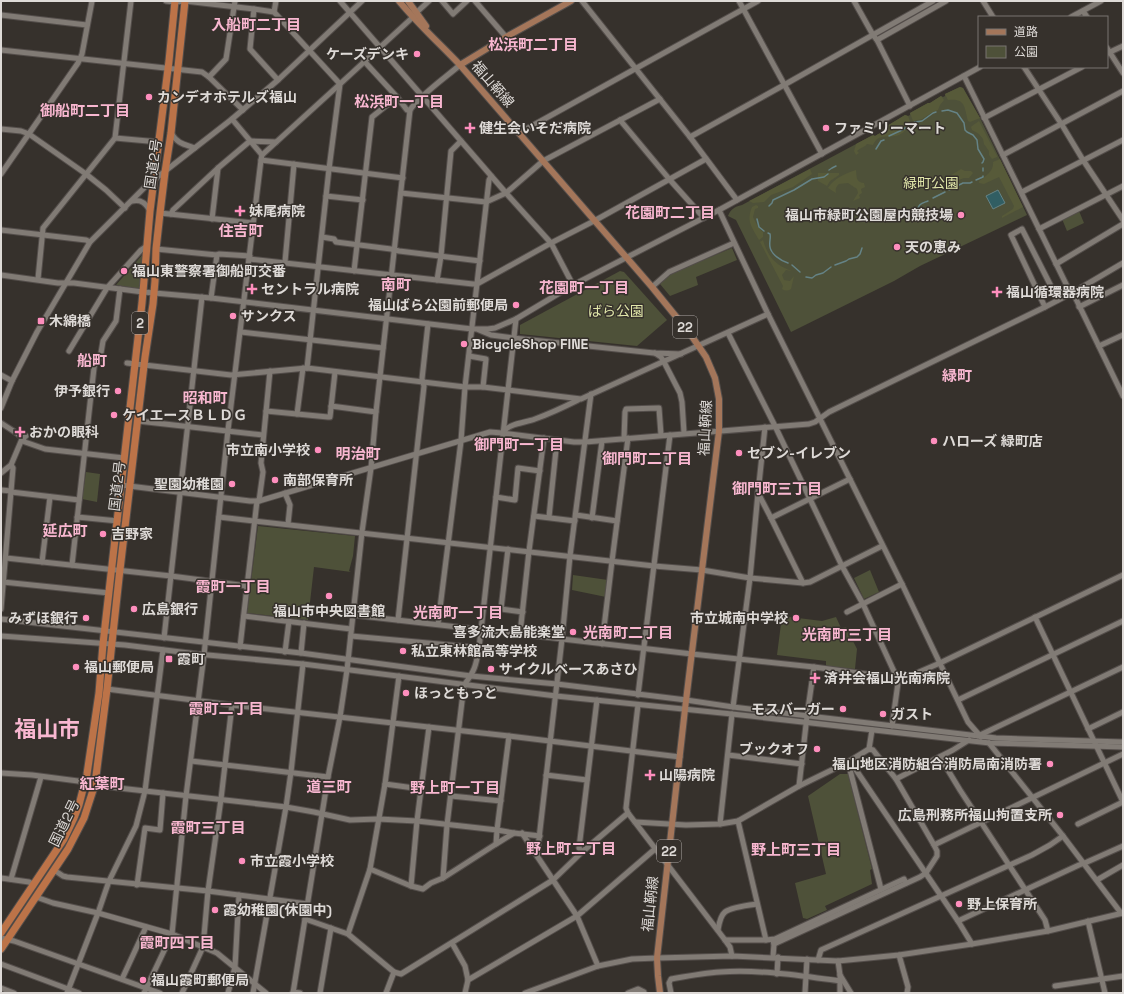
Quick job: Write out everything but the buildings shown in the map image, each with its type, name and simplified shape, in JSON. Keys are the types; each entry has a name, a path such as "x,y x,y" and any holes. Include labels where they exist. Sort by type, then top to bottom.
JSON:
{"highway":[{"name":"国道2号","path":"1,949 4,939 36,897 68,849 84,818 95,784 144,365 153,304 156,249 171,133 185,1"},
{"name":"国道2号","path":"1,933 34,885 70,828 86,782 99,693 103,644 143,292 153,182 175,2"}],"main road":[{"name":"福山鞆線","path":"399,1 415,14"},
{"name":"福山鞆線","path":"408,1 415,14 433,36 460,65 652,287 691,335 710,364 717,385 719,431 686,700 657,958 660,993"},
{"path":"460,65 506,37 571,1"}],"street":[{"path":"1,174 80,58 92,1"},
{"path":"38,279 43,228 115,138 131,1"},
{"path":"166,1 185,1 274,12 340,84 329,169 314,310 298,414"},
{"path":"209,77 226,59 235,1"},
{"path":"274,12 276,1"},
{"path":"340,1 379,48 551,243 573,286"},
{"path":"1,408 12,381 37,332 90,242 146,186 243,110 310,51 362,1"},
{"path":"146,991 172,934 186,796 204,655 228,430 262,158 276,142 429,1"},
{"path":"442,1 453,14 467,1"},
{"path":"475,1 506,37"},
{"path":"582,1 690,137 736,200"},
{"path":"739,1 822,154"},
{"path":"519,133 758,1"},
{"path":"854,1 872,35 877,40 910,106"},
{"path":"690,137 933,1"},
{"path":"877,40 946,1"},
{"path":"983,1 992,16"},
{"path":"1073,16 1101,1"},
{"path":"254,9 250,49 278,80"},
{"path":"1083,11 1086,16"},
{"path":"1,16 87,25"},
{"path":"1123,46 1108,51 1123,73"},
{"path":"1,50 202,72 243,110"},
{"path":"364,61 407,110 410,110"},
{"path":"300,993 293,992 347,670 362,532 371,468 410,110 422,97 460,65"},
{"path":"1,275 428,324 475,329 495,328 719,210 978,68"},
{"path":"1025,68 1123,220"},
{"path":"984,118 1080,68"},
{"path":"964,76 1040,229 1068,290 1080,306 1099,346 1121,386 1123,396"},
{"path":"1003,155 1062,125 1123,91"},
{"path":"354,271 372,117 397,97"},
{"path":"401,193 486,202 506,193 543,161 660,99"},
{"path":"232,119 262,158 329,169 403,178"},
{"path":"620,120 704,218"},
{"path":"1,129 29,134 86,174 125,208"},
{"path":"171,133 175,140 179,143 195,148"},
{"path":"115,138 159,142"},
{"path":"1022,192 1123,140"},
{"path":"171,214 173,210 218,168 250,141 276,142"},
{"path":"438,280 451,151 461,141"},
{"path":"156,249 250,257 354,271 477,284 706,159"},
{"path":"285,262 294,164"},
{"path":"212,219 218,168"},
{"path":"438,624 461,441 465,387 469,356 475,329 477,284 486,202 489,180 491,176"},
{"path":"1040,229 1123,186"},
{"path":"326,196 363,200"},
{"path":"132,201 138,200 143,202 148,206 150,211"},
{"path":"525,993 598,966 632,959 732,956 838,960 899,955 1048,931 1122,913 990,744 979,736 968,722 902,584 768,314 719,210"},
{"path":"160,213 254,223"},
{"path":"1056,264 1123,224"},
{"path":"1045,307 1011,235 1022,229 1058,300"},
{"path":"1,230 86,240 90,242"},
{"path":"322,237 334,239 336,242 480,261"},
{"path":"652,287 669,272 734,243"},
{"path":"69,351 107,288 141,250 147,246"},
{"path":"211,298 217,255"},
{"path":"121,485 258,501 490,432 585,442 809,424 815,422 830,412 1072,294 1123,263"},
{"path":"1080,306 1123,285"},
{"path":"72,565 98,359 103,341 116,321 120,289"},
{"path":"164,638 202,297"},
{"path":"502,433 510,426 534,420 768,314"},
{"path":"443,878 447,825 464,685 472,676 479,648 516,318"},
{"path":"398,620 424,386 422,378 428,324"},
{"path":"475,329 491,335 513,338 654,353 682,354"},
{"path":"241,332 384,348"},
{"path":"728,333 775,426 842,566 863,604 897,678 898,683 892,726"},
{"path":"1099,346 1123,335"},
{"path":"654,353 661,357 681,397 684,433"},
{"path":"469,356 486,359 483,387"},
{"path":"127,362 231,375 305,368 581,399"},
{"path":"240,647 254,521 263,472 261,463 270,371"},
{"path":"266,411 330,416 335,372"},
{"path":"1,375 12,381"},
{"path":"537,856 556,696 570,556 591,394"},
{"path":"331,406 376,412"},
{"path":"602,644 626,438 626,409 659,408 661,435"},
{"path":"138,421 263,435"},
{"path":"1,424 24,437 26,442 45,449 124,458"},
{"path":"733,707 750,578 765,427"},
{"path":"638,695 670,435"},
{"path":"1,473 11,465 24,437"},
{"path":"520,634 544,438"},
{"path":"549,517 557,440"},
{"path":"592,518 602,441"},
{"path":"1,609 13,468 11,465"},
{"path":"496,497 515,500 518,468 540,471"},
{"path":"771,518 850,479"},
{"path":"1,490 79,500"},
{"path":"285,493 290,505 288,524"},
{"path":"758,493 803,583"},
{"path":"42,562 50,497"},
{"path":"534,516 592,518 617,521"},
{"path":"77,517 118,521"},
{"path":"219,517 654,566 702,570 750,578 803,583 810,582 882,546"},
{"path":"508,549 501,609 523,612"},
{"path":"6,558 247,586"},
{"path":"353,615 814,667 903,679 940,663 1121,576 1123,583"},
{"path":"3,582 109,593"},
{"path":"847,612 902,584"},
{"path":"244,616 351,629"},
{"path":"1035,617 1123,802 1078,824"},
{"path":"1,619 348,659 472,676 557,684 733,707 996,738 1123,742"},
{"path":"285,652 289,621"},
{"path":"958,700 1123,621"},
{"path":"301,654 304,623"},
{"path":"1,636 112,644 204,655 303,664 556,696 806,722 968,740 990,744 1123,748"},
{"path":"351,636 516,651"},
{"path":"68,991 109,881 136,826 145,791 162,650"},
{"path":"253,993 286,807 303,664"},
{"path":"799,786 814,667"},
{"path":"896,779 940,757 968,740 1123,667"},
{"path":"348,934 370,869 385,784 398,676"},
{"path":"107,689 680,757"},
{"path":"582,852 579,848 596,700"},
{"path":"182,993 203,947 208,891 222,799 232,705"},
{"path":"638,705 626,808 628,813 667,865 726,940 730,947 732,956"},
{"path":"1088,729 1123,712"},
{"path":"720,824 732,714"},
{"path":"411,886 417,821 429,727"},
{"path":"869,750 872,730"},
{"path":"496,844 509,736"},
{"path":"635,822 686,825 720,824 738,821 799,786 869,750 873,750 896,779 937,851 937,856 926,873 773,942 766,940 726,940"},
{"path":"934,845 1123,754"},
{"path":"728,755 802,764"},
{"path":"940,757 1045,920 1048,931"},
{"path":"190,761 328,777"},
{"path":"849,761 958,920 972,944"},
{"path":"849,761 881,890"},
{"path":"1,773 286,807 350,820 378,819 417,821 540,836"},
{"path":"546,775 587,780"},
{"path":"11,879 40,777"},
{"path":"385,784 421,789"},
{"path":"137,884 145,828 160,830 163,793"},
{"path":"451,796 501,801"},
{"path":"305,919 348,934 394,972 401,974 553,880 582,852 628,813"},
{"path":"738,821 766,940"},
{"path":"370,869 423,890 431,883 443,878 514,833"},
{"path":"522,833 577,916 598,966"},
{"path":"818,960 821,950 1009,865 1050,845 1063,836"},
{"path":"958,920 1123,846"},
{"path":"468,980 577,916 655,849"},
{"path":"1096,880 1123,865"},
{"path":"54,870 67,877 208,891 308,904"},
{"path":"1,878 29,882 34,885"},
{"path":"773,942 904,879 906,883"},
{"path":"228,993 234,967 239,895"},
{"path":"36,897 53,903 98,913 172,934 217,953 266,993"},
{"path":"718,930 725,912 757,904"},
{"path":"1088,921 1105,993"},
{"path":"122,979 146,927"},
{"path":"320,993 331,928"},
{"path":"4,939 14,941 122,979 146,991 160,993"},
{"path":"773,942 777,974"},
{"path":"452,943 465,966 468,980 465,993"},
{"path":"899,955 908,987 907,993"},
{"path":"805,993 807,959"},
{"path":"838,960 840,993"},
{"path":"1,964 68,991 79,993"},
{"path":"671,993 669,984 671,980 697,974 721,971 777,974 840,981"},
{"path":"386,993 394,972"},
{"path":"840,975 851,993"},
{"path":"1055,986 1123,976"},
{"path":"543,987 545,993"},
{"path":"1,988 14,993"},
{"path":"628,993 638,989 644,993"}],"green space":[{"name":"緑町公園","path":"960,87 963,88 980,118 1027,215 920,266 894,281 791,332 736,220 728,216 730,212 873,135 875,136 887,126 905,115 910,115 910,113"},
{"path":"960,87 963,88 980,118 970,122 968,121 963,104 958,100 948,100 945,94"},
{"path":"941,96 944,100 938,110 922,119 913,121 910,113"},
{"path":"905,115 908,116 911,124 902,133 895,136 881,137 875,141 873,145 867,144 858,150 857,151 859,153 856,155 854,151 856,144 873,135 875,136 887,126"},
{"path":"979,121 997,157 992,159 983,139 979,134 972,130 971,127"},
{"path":"1000,159 1023,207 1002,218 1002,216 1013,209 1014,206 999,177 984,184 979,183 979,181 991,171 993,162"},
{"path":"810,169 812,174 793,187 771,195 764,202 753,203 749,201"},
{"path":"961,169 971,171 973,173 969,178 964,178 946,185 944,183 945,179"},
{"path":"856,170 858,180 864,183 865,187 861,189 862,193 859,195 860,198 853,201 858,193 857,189 848,183 839,184 836,188 836,193 828,188 844,174"},
{"path":"818,173 839,173 839,175 830,181 827,186 818,181"},
{"path":"756,205 758,208 755,209 753,217 758,227 763,232 763,237 759,240 750,221 750,212 752,207"},
{"path":"867,211 868,213 872,211 873,214 878,212 880,218 873,223 863,219 858,223 856,222 859,214"},
{"path":"1079,211 1084,223 1067,231 1062,219"},
{"path":"763,240 767,251 773,260 792,271 786,270 782,275 784,280 790,281 794,276 790,290 782,289 783,286 760,242"},
{"path":"732,248 737,260 696,277 698,285 670,296 660,284 670,274"},
{"path":"144,253 140,289 116,285"},
{"name":"ばら公園","path":"620,271 624,272 667,320 637,346 520,334 520,325"},
{"path":"86,472 100,474 97,502 82,499"},
{"path":"258,526 355,536 353,556 349,571 351,572 314,567 308,620 247,613"},
{"path":"870,570 879,592 864,599 854,578"},
{"path":"573,575 608,580 606,597 572,590"},
{"path":"782,616 822,621 836,617 841,628 846,627 857,649 855,669 826,666 826,661 777,655"},
{"path":"840,774 848,774 872,869 870,870 872,884 825,906 827,910 807,919 803,918 795,883 826,874 808,796"}],"water":[{"path":"998,190 1005,203 993,209 986,196"}],"waterway":[{"path":"942,111 948,110 957,113 964,123 965,130 973,135 977,140 978,149 984,159 982,163"},
{"path":"889,136 915,122 922,121 936,112"},
{"path":"876,149 881,141 884,140"},
{"path":"829,170 836,166"},
{"path":"769,206 773,200 812,179 824,177 828,174"},
{"path":"976,180 983,176"},
{"path":"949,190 963,183 972,182"},
{"path":"933,198 945,192"},
{"path":"911,215 916,212 920,204 928,201"},
{"path":"757,219 759,227 764,231"},
{"path":"768,233 770,234 770,245 772,252 779,259 788,263"},
{"path":"835,265 857,257 862,248"},
{"path":"792,265 800,272"},
{"path":"806,277 812,278 831,267"}],"place":[{"name":"ケーズデンキ","path":"417,54"},
{"name":"カンデオホテルズ福山","path":"149,97"},
{"name":"健生会いそだ病院","path":"470,128"},
{"name":"ファミリーマート","path":"826,128"},
{"name":"妹尾病院","path":"240,211"},
{"name":"福山市緑町公園屋内競技場","path":"961,215"},
{"name":"天の恵み","path":"897,247"},
{"name":"福山東警察署御船町交番","path":"124,271"},
{"name":"セントラル病院","path":"252,289"},
{"name":"福山循環器病院","path":"997,292"},
{"name":"福山ばら公園前郵便局","path":"516,305"},
{"name":"サンクス","path":"233,316"},
{"name":"木綿橋","path":"41,321"},
{"name":"BicycleShop FINE","path":"464,344"},
{"name":"伊予銀行","path":"118,391"},
{"name":"ケイエースＢＬＤＧ","path":"114,415"},
{"name":"おかの眼科","path":"20,432"},
{"name":"ハローズ 緑町店","path":"934,441"},
{"name":"市立南小学校","path":"318,450"},
{"name":"セブン-イレブン","path":"739,453"},
{"name":"南部保育所","path":"275,480"},
{"name":"聖園幼稚園","path":"232,484"},
{"name":"吉野家","path":"103,534"},
{"name":"福山市中央図書館","path":"329,596"},
{"name":"広島銀行","path":"134,609"},
{"name":"みずほ銀行","path":"86,618"},
{"name":"市立城南中学校","path":"796,618"},
{"name":"喜多流大島能楽堂","path":"573,632"},
{"name":"私立東林館高等学校","path":"403,651"},
{"name":"霞町","path":"169,659"},
{"name":"福山郵便局","path":"76,667"},
{"name":"サイクルベースあさひ","path":"491,669"},
{"name":"済井会福山光南病院","path":"815,678"},
{"name":"ほっともっと","path":"406,693"},
{"name":"モスバーガー","path":"843,709"},
{"name":"ガスト","path":"883,714"},
{"name":"ブックオフ","path":"817,749"},
{"name":"福山地区消防組合消防局南消防署","path":"1050,764"},
{"name":"山陽病院","path":"650,775"},
{"name":"広島刑務所福山拘置支所","path":"1060,815"},
{"name":"市立霞小学校","path":"242,861"},
{"name":"野上保育所","path":"959,904"},
{"name":"霞幼稚園(休園中)","path":"215,910"},
{"name":"福山霞町郵便局","path":"143,980"}],"district":[{"name":"入船町二丁目","path":"256,24"},
{"name":"松浜町二丁目","path":"533,44"},
{"name":"松浜町一丁目","path":"399,101"},
{"name":"御船町二丁目","path":"85,110"},
{"name":"花園町二丁目","path":"670,212"},
{"name":"住吉町","path":"241,230"},
{"name":"南町","path":"396,284"},
{"name":"花園町一丁目","path":"584,287"},
{"name":"船町","path":"92,360"},
{"name":"緑町","path":"957,375"},
{"name":"昭和町","path":"205,397"},
{"name":"御門町一丁目","path":"519,444"},
{"name":"明治町","path":"358,453"},
{"name":"御門町二丁目","path":"647,458"},
{"name":"御門町三丁目","path":"777,488"},
{"name":"延広町","path":"65,530"},
{"name":"霞町一丁目","path":"233,586"},
{"name":"光南町一丁目","path":"458,612"},
{"name":"光南町二丁目","path":"628,632"},
{"name":"光南町三丁目","path":"847,634"},
{"name":"霞町二丁目","path":"226,708"},
{"name":"福山市","path":"47,729"},
{"name":"紅葉町","path":"102,783"},
{"name":"道三町","path":"329,786"},
{"name":"野上町一丁目","path":"455,787"},
{"name":"霞町三丁目","path":"208,827"},
{"name":"野上町二丁目","path":"571,848"},
{"name":"野上町三丁目","path":"796,849"},
{"name":"霞町四丁目","path":"177,942"}]}
